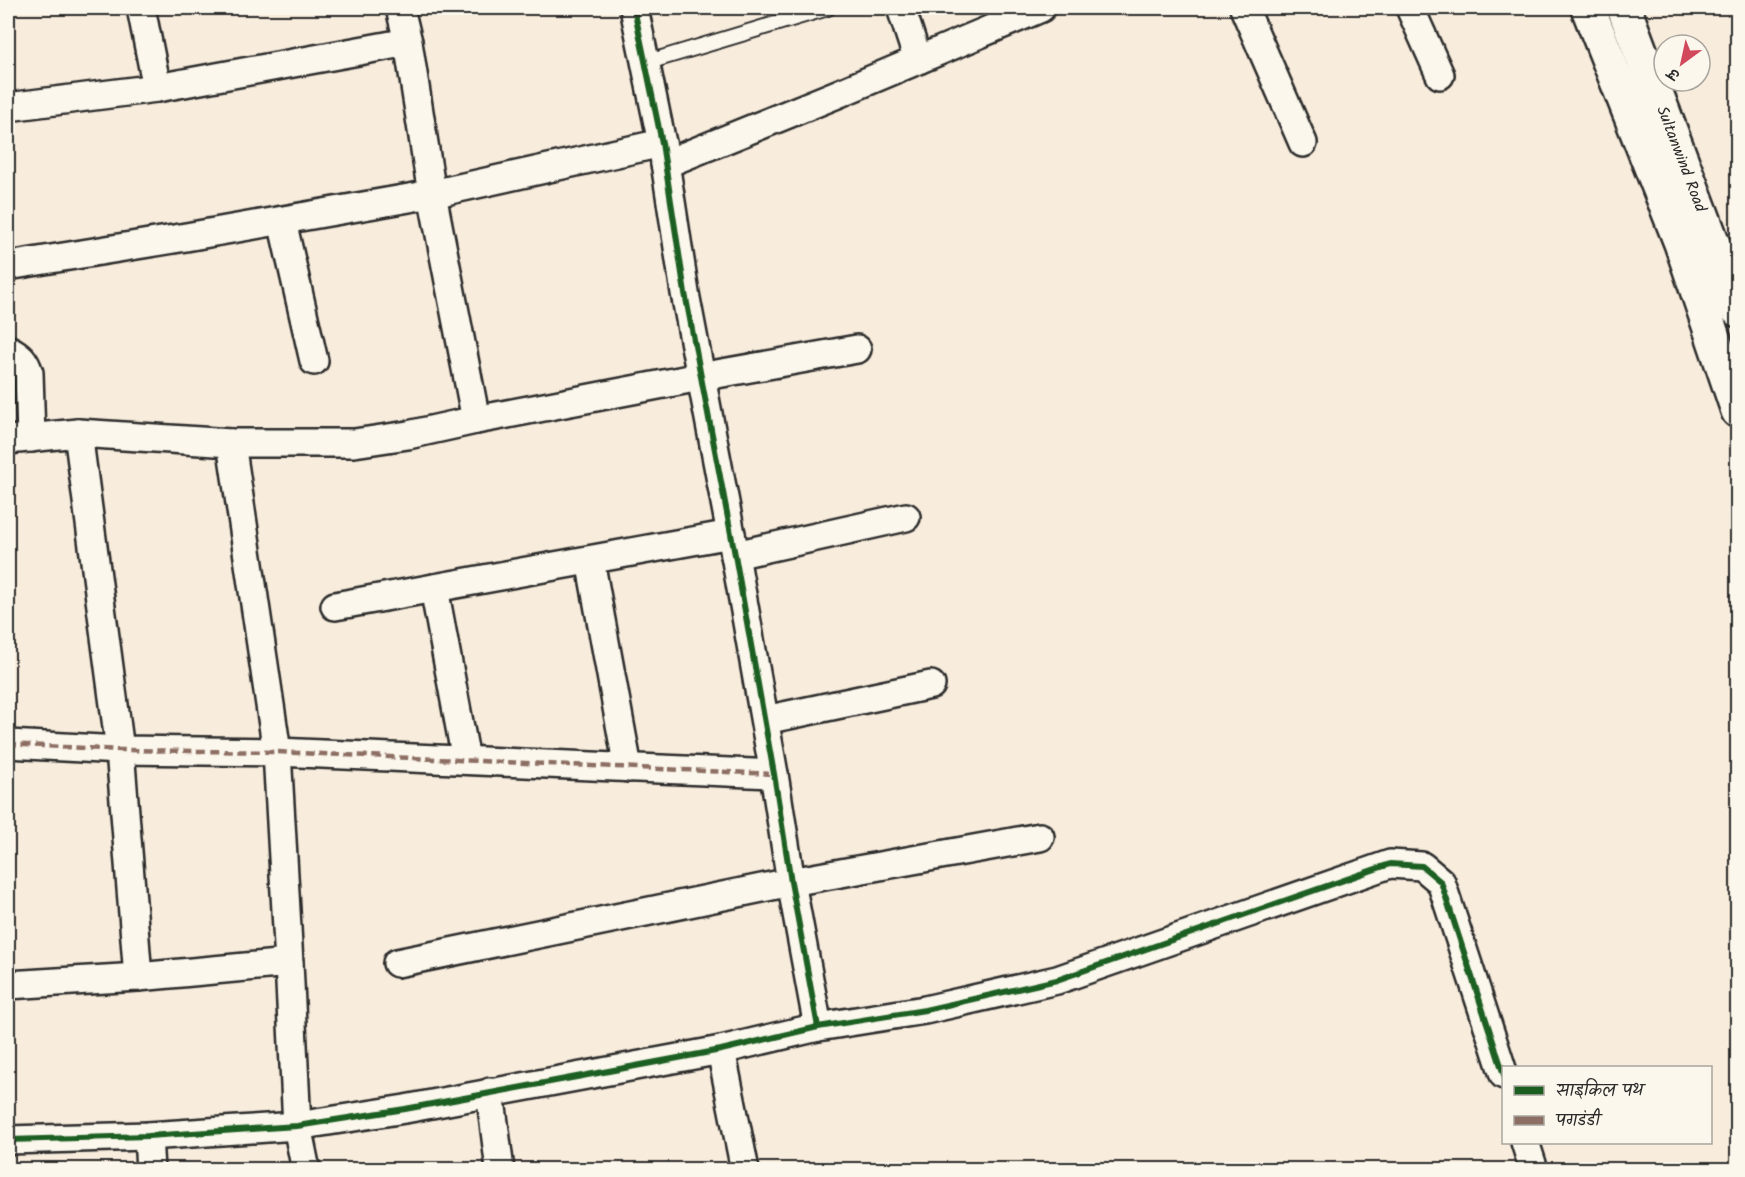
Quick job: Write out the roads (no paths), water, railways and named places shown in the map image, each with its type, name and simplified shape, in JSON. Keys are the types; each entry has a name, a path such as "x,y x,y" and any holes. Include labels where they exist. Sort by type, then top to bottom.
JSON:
{"main road":[{"path":"1588,8 1681,243 1737,411"},
{"name":"Sultanwind Road","path":"1624,8 1737,310"}],"street":[{"path":"141,8 157,88"},
{"path":"400,8 408,42 432,194 476,420"},
{"path":"634,8 664,154 700,377 765,720 791,882 818,1028"},
{"path":"901,8 918,60"},
{"path":"8,266 664,154 918,60 1041,8"},
{"path":"1244,8 1302,143"},
{"path":"1410,8 1440,75"},
{"path":"8,107 157,88 408,42"},
{"path":"282,221 314,361"},
{"path":"8,349 19,355 26,363 29,373 19,439 78,433 231,443 354,443 408,435 700,377 857,349"},
{"path":"78,433 120,750 138,977"},
{"path":"231,443 277,752 297,1126 306,1170"},
{"path":"335,606 590,560 733,544 906,517"},
{"path":"590,560 628,768"},
{"path":"435,588 466,760"},
{"path":"765,720 931,685"},
{"path":"8,744 120,750 277,752 774,774"},
{"path":"397,963 791,882 1040,837"},
{"path":"8,1140 148,1136 297,1126 405,1109 721,1050 818,1028 925,1010 1057,980 1390,864 1422,866 1441,882 1502,1072"},
{"path":"8,985 138,977 289,963"},
{"path":"721,1050 745,1170"},
{"path":"490,1092 500,1170"},
{"path":"148,1136 150,1170"},
{"path":"1525,1144 1534,1170"}],"lane":[{"path":"645,63 828,8"}]}
